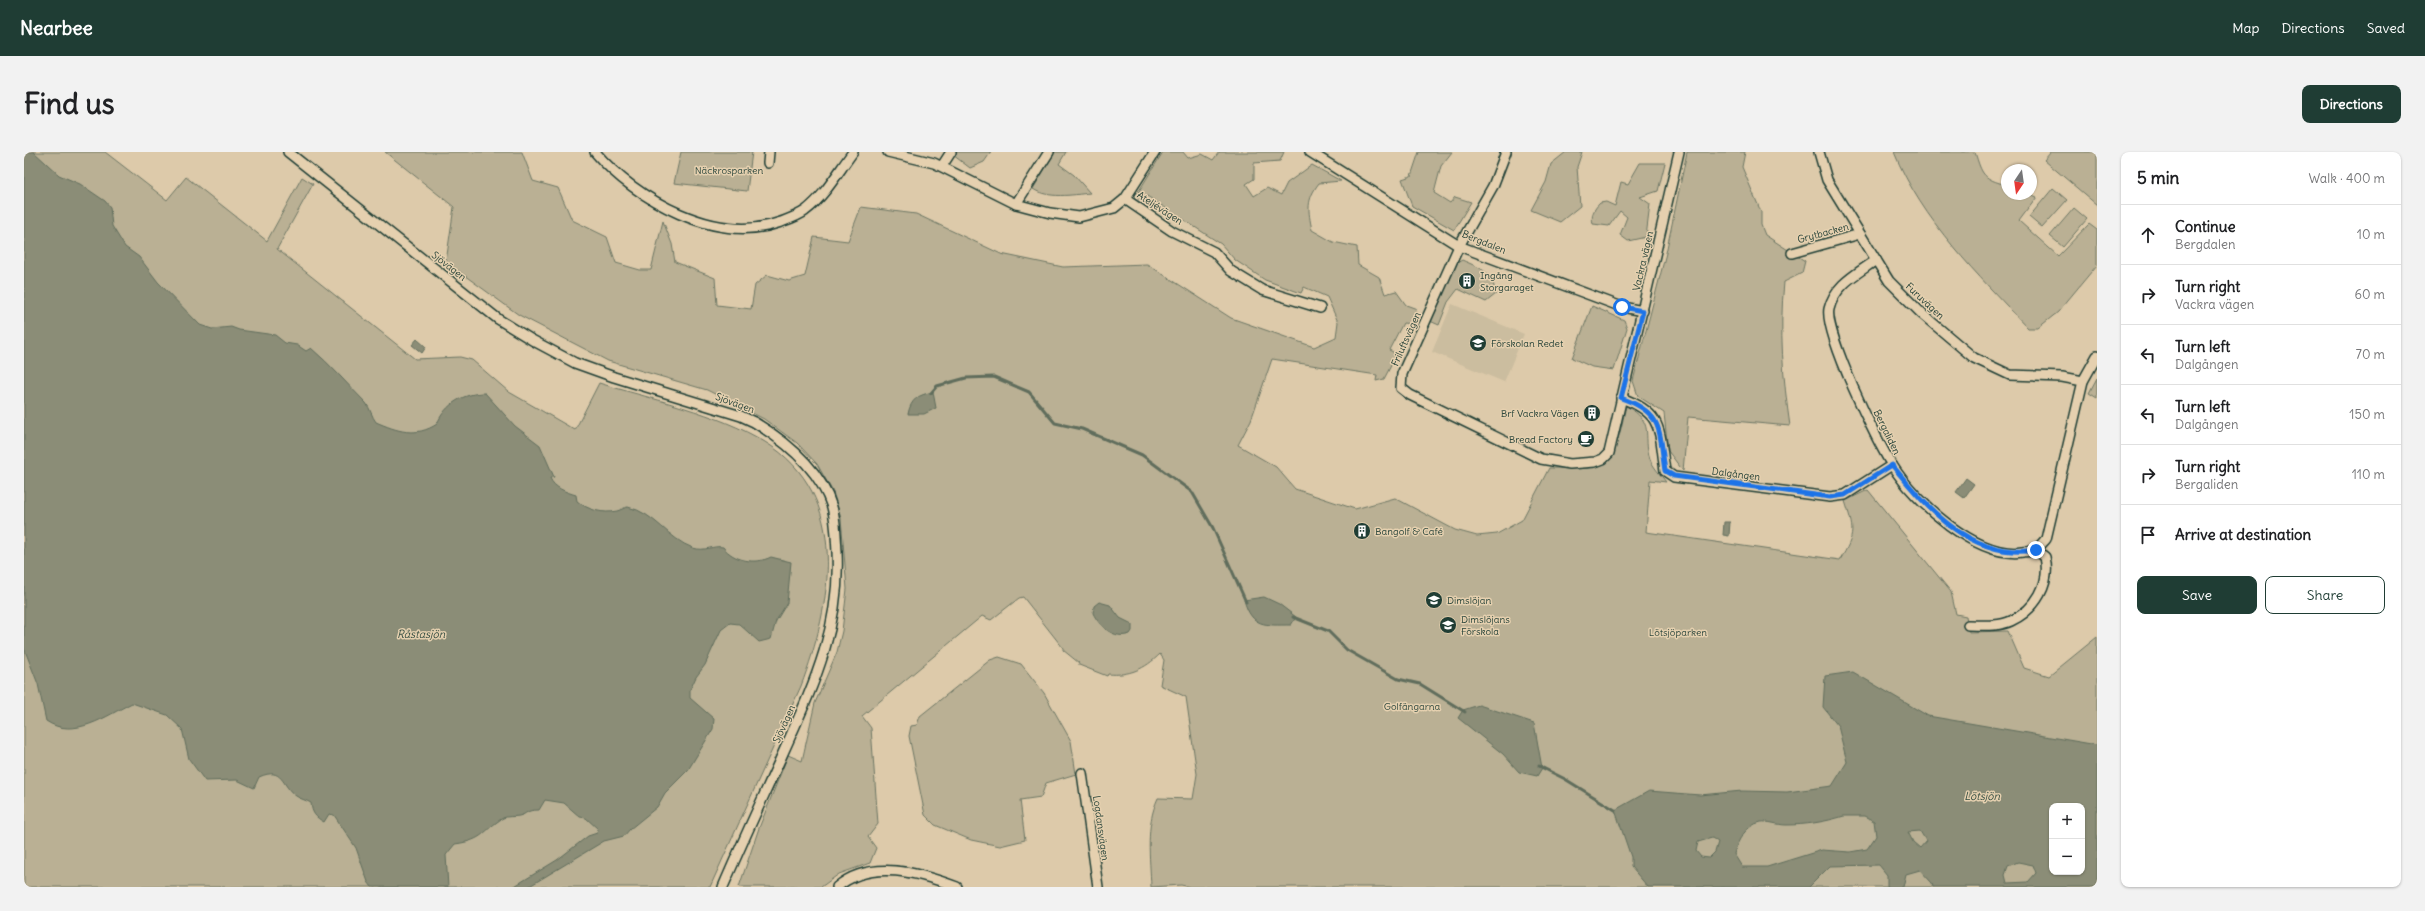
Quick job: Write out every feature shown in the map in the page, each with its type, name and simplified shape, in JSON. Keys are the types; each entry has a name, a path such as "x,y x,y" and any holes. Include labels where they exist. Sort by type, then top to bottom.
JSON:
{"street":[{"name":"Sjövägen","path":"288,152 498,319 575,363 658,391 741,416 754,422 774,434 801,457 823,487 834,520 838,566 835,603 823,660 723,887"},
{"path":"595,152 631,186 678,213 724,226 755,229 765,228 804,212 819,199 853,152"},
{"path":"768,163 769,152"},
{"name":"Ateljévägen","path":"888,152 942,166 1016,204 1050,213 1079,216 1114,208 1125,200 1172,231 1214,252 1231,271 1262,290 1320,308"},
{"path":"942,166 951,152"},
{"path":"1016,204 1049,152"},
{"path":"1125,200 1155,152"},
{"name":"Bergdalen","path":"1310,152 1459,246 1622,307 1643,311"},
{"name":"Friluftsvägen","path":"1506,152 1493,186 1459,246 1402,374 1401,388 1410,395 1541,459 1570,464 1595,462"},
{"name":"Vackra vägen","path":"1595,462 1603,459 1609,453 1679,152"},
{"name":"Furuvägen","path":"1819,152 1827,180 1889,281 1922,314 1974,358 2010,374 2062,377 2083,381"},
{"name":"Grytbacken","path":"1792,253 1860,234"},
{"name":"Bergaliden","path":"1876,260 1838,287 1829,310 1833,337 1849,379 1892,465 1920,499 1952,528 1990,548 2016,553 2036,550"},
{"path":"1968,625 1995,624 2010,621 2032,605 2043,590 2048,572 2045,557 2036,550 2046,539 2083,381 2097,356"},
{"name":"Dalgången","path":"1621,398 1645,408 1656,420 1661,439 1665,471 1674,476 1830,497 1845,495 1892,465"},
{"name":"Logdansvägen","path":"1082,773 1098,887"},
{"path":"837,887 844,881 866,873 891,870 906,871 957,887"}],"shaded area":[{"name":"Förskolan Redet","path":"1452,304 1524,334 1504,382 1432,352"}],"green space":[{"name":"Råstasjön","path":"24,152 105,152 167,200 186,177 267,241 302,177 313,184 277,249 415,359 460,357 472,360 509,392 575,430 599,383 684,408 727,423 765,442 793,464 812,491 823,521 827,554 826,587 821,621 801,686 710,887 24,887"},
{"name":"Golfängarna","path":"385,152 522,152 533,181 558,188 572,220 607,237 616,263 640,270 651,270 663,221 672,244 675,262 715,278 717,305 751,309 755,285 767,275 789,281 805,276 814,237 848,241 861,207 916,214 1001,254 1063,267 1147,264 1231,318 1314,347 1336,337 1338,322 1327,297 1304,287 1301,293 1265,280 1235,260 1221,244 1147,196 1141,204 1134,199 1163,152 1183,152 1188,158 1202,154 1213,160 1219,152 1284,152 1280,161 1254,163 1254,179 1246,184 1254,196 1267,188 1281,195 1287,183 1312,165 1341,181 1319,183 1315,189 1309,205 1312,230 1333,242 1357,247 1358,265 1379,277 1385,294 1396,291 1406,305 1417,309 1412,324 1403,323 1389,350 1397,354 1384,379 1376,381 1377,375 1272,359 1251,420 1238,445 1276,467 1295,489 1355,509 1395,498 1455,530 1477,536 1497,534 1522,520 1549,468 1589,468 1606,460 1612,453 1616,444 1626,406 1635,412 1645,423 1651,462 1666,482 1650,480 1646,532 1840,560 1849,544 1852,532 1852,526 1845,501 1868,490 1951,592 1956,614 1966,616 1969,632 2008,631 2024,668 2049,676 2097,637 2097,887 1190,887 1181,885 1151,887 1149,842 1151,820 1158,798 1193,799 1197,774 1186,697 1160,685 1164,660 1160,654 1148,664 1130,673 1123,674 1108,674 1107,676 1079,665 1079,663 1063,650 1063,648 1023,597 1019,598 991,620 982,616 862,716 871,728 878,824 868,837 876,848 870,863 839,874 821,887 739,887 759,828 788,755 802,761 815,703 837,652 842,631 847,589 841,518 833,492 817,464 797,443 764,419 707,390 608,361 519,315 446,262 454,207"},
{"name":"Näckrosparken","path":"681,152 752,152 747,191 674,183"},
{"path":"955,152 991,152 984,162 970,168 953,155"},
{"path":"1055,152 1066,152 1059,164 1074,175 1090,193 1053,195 1033,189"},
{"path":"1419,152 1452,152 1441,166 1434,193 1450,203 1455,197 1471,202 1454,230 1412,206 1402,179 1411,176"},
{"path":"1566,152 1582,152 1577,167 1580,206 1560,222 1531,210 1546,182 1551,164"},
{"path":"1687,152 1745,152 1742,167 1761,212 1761,225 1765,235 1805,261 1802,273 1784,282 1782,354 1790,426 1688,417 1683,471 1668,451 1664,413 1638,396 1633,381 1666,253"},
{"path":"1894,152 1975,152 1985,175 1993,181 2001,184 2001,200 2035,200 2019,221 2058,256 2089,224 2097,230 2097,265 2058,312 2038,328 2028,328 1953,246 1920,201"},
{"path":"2051,152 2097,152 2097,205 2044,160"},
{"path":"1640,163 1665,163 1658,191 1640,197 1650,204 1646,237 1628,241 1620,235 1627,217 1620,211 1609,226 1593,224 1592,215 1600,203 1606,202 1615,206 1621,182 1628,184"},
{"path":"2053,188 2067,200 2042,228 2029,217"},
{"path":"2074,208 2087,219 2063,247 2050,236"},
{"path":"1462,260 1485,271 1494,286 1496,294 1486,302 1458,289 1448,302 1439,325 1430,321 1457,263"},
{"path":"1592,306 1624,320 1627,328 1614,370 1592,367 1572,358"},
{"path":"2097,378 2097,398 2089,393"},
{"path":"999,657 1021,664 1044,693 1071,741 1076,774 1046,783 1041,797 1020,800 1025,840 1000,846 971,840 935,825 925,815 909,736 911,726 917,725 920,716 990,660"}],"water":[{"name":"Råstasjön","path":"24,152 34,152 59,175 80,184 105,201 110,207 112,226 125,247 139,257 158,282 200,325 212,329 231,327 239,330 275,335 285,343 297,345 306,351 311,348 366,403 376,422 406,432 422,431 437,424 440,417 450,405 456,401 470,395 485,393 515,426 540,445 554,477 550,478 554,484 564,491 576,495 577,501 586,507 606,512 617,511 626,507 638,510 654,520 676,539 693,548 701,549 723,547 733,556 745,560 758,561 771,557 791,562 787,603 776,621 771,639 759,642 739,624 730,623 721,630 705,665 696,677 690,690 690,698 714,719 713,729 688,770 665,793 657,807 630,829 624,836 604,841 528,887 513,887 557,860 588,836 597,833 598,829 586,818 580,817 564,803 545,800 539,810 529,811 519,816 503,818 478,837 455,844 446,855 448,887 372,887 368,882 356,848 334,815 329,814 324,822 321,820 313,812 311,803 296,796 278,776 273,774 267,774 259,777 254,788 237,780 205,781 189,759 182,729 167,715 132,703 90,724 79,727 68,728 57,726 46,721 38,684 24,648"},
{"path":"417,339 426,347 422,353 412,345"},
{"path":"933,392 936,408 924,414 908,414 913,401 916,398"},
{"path":"1966,478 1974,484 1964,498 1956,492"},
{"path":"1724,522 1730,522 1729,536 1723,535"},
{"path":"1264,597 1279,604 1296,617 1291,625 1261,623 1251,616 1244,600"},
{"path":"1099,602 1110,605 1120,618 1132,624 1132,631 1130,634 1118,635 1108,631 1099,623 1093,613 1094,606"},
{"name":"Lötsjön","path":"1853,672 1928,716 2097,745 2097,887 1933,887 1932,883 1920,870 1906,874 1903,887 1887,887 1887,875 1879,865 1830,866 1809,887 1648,887 1631,867 1631,857 1615,810 1649,791 1700,795 1742,791 1787,792 1832,786 1847,762 1838,726 1823,707 1825,676","holes":["1844,816 1864,816 1874,821 1876,836 1867,849 1850,852 1822,850 1767,867 1742,867 1734,854 1737,844 1743,834 1751,826 1761,822 1783,825 1800,824","1920,831 1926,841 1920,848 1913,842 1908,832","1712,838 1718,842 1715,852 1709,858 1701,857 1696,851 1698,842","2018,862 2033,865 2036,873 2028,882 2007,883 2005,875 2008,866"]},
{"path":"1479,705 1534,723 1542,768 1537,776 1519,772 1503,754 1458,718 1463,710"}],"waterway":[{"path":"931,393 937,386 966,378 994,377 1029,392 1055,423 1082,429 1142,455 1192,492 1213,528 1246,602"},
{"path":"1293,617 1328,631 1347,650 1398,679 1420,684 1465,712"},
{"path":"1539,766 1565,779 1615,810"}],"place":[{"name":"Ingång Storgaraget","path":"1467,281"},
{"name":"Förskolan Redet","path":"1478,343"},
{"name":"Brf Vackra Vägen","path":"1592,413"},
{"name":"Bread Factory","path":"1586,439"},
{"name":"Bangolf & Café","path":"1362,531"},
{"name":"Dimslöjan","path":"1434,600"},
{"name":"Dimslöjans Förskola","path":"1448,625"}],"route":[{"path":"1622,307 1643,311 1621,398 1645,408 1656,420 1661,439 1665,471 1674,476 1689,480 1830,497 1845,495 1892,465 1920,499 1952,528 1990,548 2016,553 2036,550"}],"park label":[{"name":"Lötsjöparken","path":"1678,632"}]}
